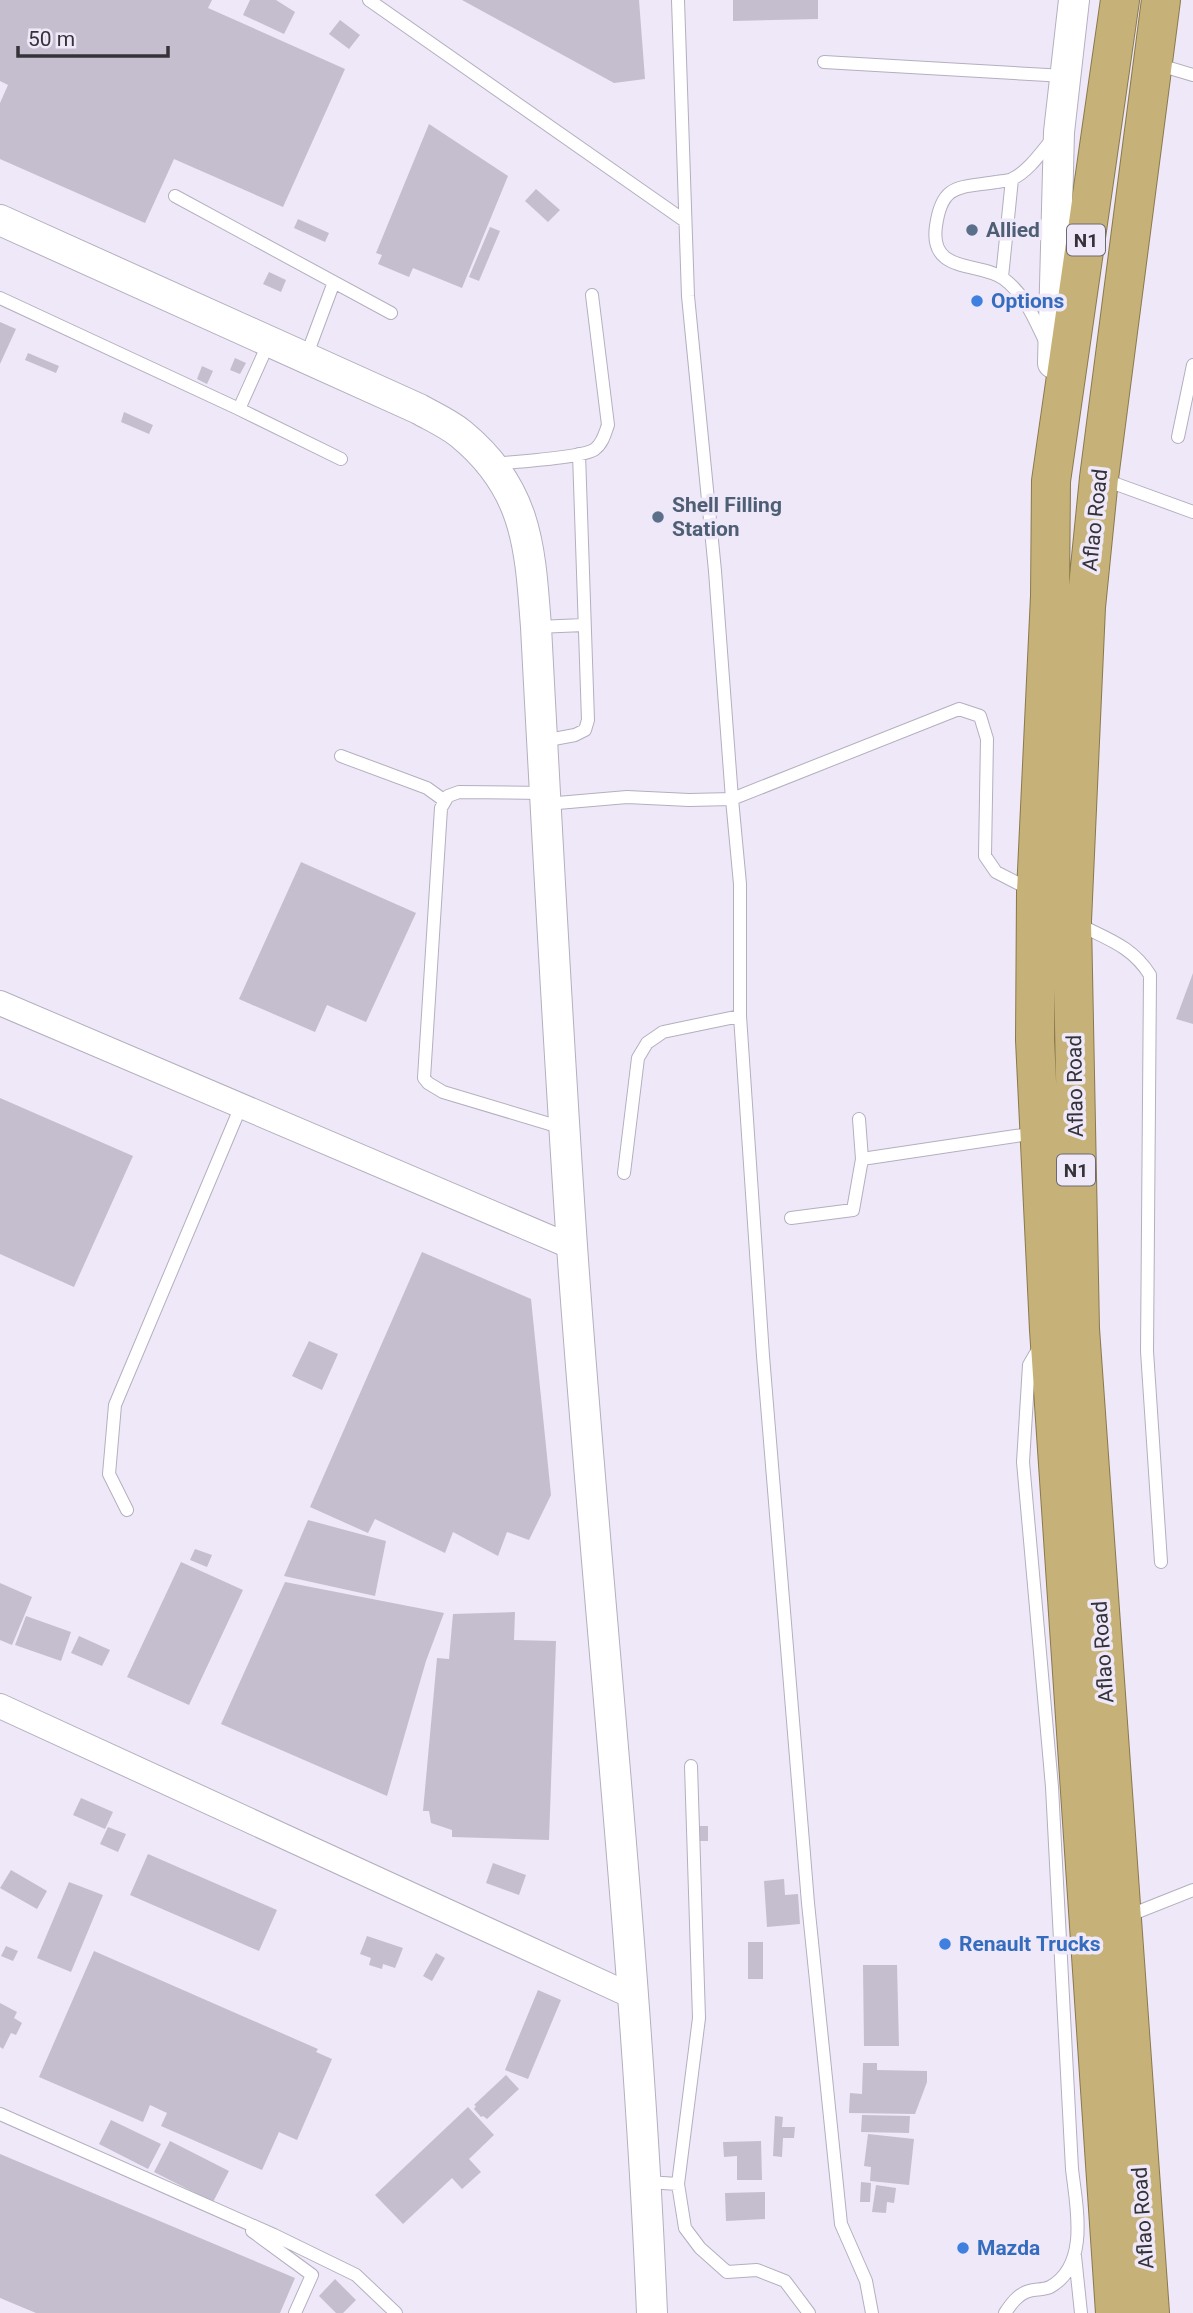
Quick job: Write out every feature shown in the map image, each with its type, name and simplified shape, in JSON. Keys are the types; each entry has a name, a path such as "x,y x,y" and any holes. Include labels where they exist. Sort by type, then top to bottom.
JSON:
{"highway":[{"name":"Aflao Road","path":"1115,2313 1049,1330 1035,1040 1036,892 1050,596 1051,481 1120,0"},
{"name":"Aflao Road","path":"1150,2313 1080,1329 1072,921 1086,607 1099,478 1160,23"}],"street":[{"name":"Aflao Road","path":"1051,481 1059,132 1074,0"},
{"path":"0,220 419,409 459,433 493,464 514,499 530,549 572,1247 634,1997 647,2182 652,2313"},
{"path":"0,1003 572,1247"},
{"path":"0,1706 634,1997"}],"lane":[{"path":"369,0 685,221"},
{"path":"678,0 688,296 715,571 740,884 740,1016 807,1889 841,2224 866,2281 872,2313"},
{"path":"1160,23 1193,75"},
{"path":"824,62 1066,76"},
{"path":"1053,357 1025,301 1002,277 957,264 943,254 934,240 938,210 943,197 956,188 1012,179 1031,165 1059,132"},
{"path":"1002,277 1012,179"},
{"path":"175,196 391,313"},
{"path":"305,358 334,282"},
{"path":"493,464 579,454 594,450 603,439 608,425 592,295"},
{"path":"0,298 341,459"},
{"path":"239,409 269,342"},
{"path":"1178,437 1193,365"},
{"path":"542,741 576,735 584,730 588,720 579,454"},
{"path":"1099,478 1193,513"},
{"path":"536,627 584,625"},
{"path":"565,1128 443,1092 424,1078 441,808 448,796 459,792 545,799 732,799 959,709 980,716 986,740 985,856 996,872 1036,892"},
{"path":"341,756 427,788 445,801"},
{"path":"1072,921 1130,950 1141,960 1150,975 1147,1351 1161,1562"},
{"path":"624,1172 638,1058 647,1043 663,1032 740,1016"},
{"path":"127,1510 109,1474 116,1405 241,1106"},
{"path":"791,1218 853,1210 862,1159 859,1119"},
{"path":"862,1159 1040,1132"},
{"path":"1049,1330 1029,1365 1025,1391 1023,1462 1052,1787 1072,2169 1078,2219 1075,2256 1081,2313"},
{"path":"691,1766 699,2018 678,2183 685,2228 700,2248 727,2272 757,2270 785,2281 809,2313"},
{"path":"1122,1918 1193,1890"},
{"path":"0,2114 274,2235 356,2275 396,2313"},
{"path":"647,2182 678,2183"},
{"path":"235,2218 312,2275 295,2313"},
{"path":"1005,2313 1016,2298 1026,2292 1044,2290 1058,2283 1075,2256"}],"building":[{"path":"0,0 212,0 208,8 345,69 283,207 174,159 145,223 0,159 0,103 8,85 0,81"},
{"path":"250,0 276,0 295,12 284,34 243,15"},
{"path":"462,0 639,0 645,79 614,83"},
{"path":"733,0 818,0 818,19 733,21"},
{"path":"340,20 360,35 349,49 329,34"},
{"path":"429,124 508,176 462,288 413,268 409,277 378,264 382,255 376,253"},
{"path":"536,189 560,210 548,222 525,201"},
{"path":"298,219 329,233 325,242 294,228"},
{"path":"490,227 500,231 479,281 469,277"},
{"path":"269,272 286,280 281,292 263,284"},
{"path":"0,322 16,329 0,364"},
{"path":"28,353 59,366 56,373 25,360"},
{"path":"235,358 246,363 240,374 230,370"},
{"path":"202,366 213,371 207,384 197,379"},
{"path":"124,412 153,425 149,434 121,422"},
{"path":"301,862 416,913 366,1022 327,1005 315,1032 239,999"},
{"path":"1193,973 1193,1024 1176,1019"},
{"path":"0,1098 133,1156 74,1287 0,1254"},
{"path":"422,1252 531,1299 551,1495 529,1540 507,1532 498,1556 453,1532 445,1553 375,1519 368,1533 310,1507"},
{"path":"309,1341 338,1354 322,1390 292,1376"},
{"path":"308,1520 386,1541 375,1596 284,1576"},
{"path":"195,1549 212,1555 207,1567 190,1560"},
{"path":"181,1562 243,1590 189,1705 127,1677"},
{"path":"285,1582 444,1613 426,1661 387,1796 221,1724"},
{"path":"0,1583 32,1597 12,1645 0,1640"},
{"path":"515,1612 514,1640 556,1641 549,1840 452,1837 452,1830 431,1823 429,1811 423,1811 437,1658 449,1659 453,1614"},
{"path":"26,1616 71,1632 61,1661 15,1645"},
{"path":"79,1636 110,1650 102,1666 71,1653"},
{"path":"81,1798 113,1812 105,1829 73,1815"},
{"path":"694,1826 708,1826 708,1841 694,1841"},
{"path":"108,1827 126,1834 118,1852 100,1844"},
{"path":"148,1854 277,1910 259,1951 130,1895"},
{"path":"493,1863 526,1875 519,1895 486,1883"},
{"path":"11,1870 47,1891 37,1909 0,1888"},
{"path":"784,1879 785,1895 798,1894 800,1924 767,1927 764,1881"},
{"path":"69,1882 103,1895 71,1972 37,1958"},
{"path":"367,1936 403,1948 395,1968 383,1964 382,1969 369,1965 371,1958 360,1954"},
{"path":"748,1942 763,1942 763,1979 748,1979"},
{"path":"6,1946 18,1951 13,1961 1,1956"},
{"path":"94,1951 318,2049 316,2052 332,2059 297,2140 279,2132 262,2170 161,2126 167,2113 150,2105 143,2122 39,2077"},
{"path":"436,1953 445,1958 432,1981 423,1976"},
{"path":"863,1965 897,1965 899,2046 864,2046"},
{"path":"538,1990 561,2000 528,2079 505,2070"},
{"path":"0,2003 17,2012 14,2018 22,2023 16,2035 11,2033 3,2049 0,2047"},
{"path":"863,2063 877,2063 877,2070 927,2071 927,2082 915,2114 849,2113 850,2093 862,2094"},
{"path":"506,2075 519,2089 487,2119 481,2117 474,2105"},
{"path":"468,2107 494,2135 469,2159 481,2172 462,2189 452,2178 403,2224 375,2195"},
{"path":"862,2115 910,2116 909,2133 861,2132"},
{"path":"775,2116 783,2117 782,2127 795,2127 794,2138 783,2138 782,2157 773,2156"},
{"path":"111,2120 161,2144 148,2169 99,2144"},
{"path":"868,2134 914,2139 909,2185 870,2181 871,2167 864,2166"},
{"path":"170,2141 229,2171 213,2202 154,2172"},
{"path":"761,2141 762,2180 737,2180 737,2156 724,2157 723,2142"},
{"path":"0,2154 295,2278 280,2313 36,2313 0,2298"},
{"path":"861,2182 871,2183 870,2202 860,2202"},
{"path":"876,2185 896,2188 894,2203 887,2202 886,2213 872,2212"},
{"path":"765,2192 765,2219 726,2221 725,2193"},
{"path":"335,2279 356,2300 343,2313 336,2313 319,2296"}],"place":[{"name":"Allied","path":"972,230"},
{"name":"Options","path":"977,301"},
{"name":"Shell Filling Station","path":"658,517"},
{"name":"Renault Trucks","path":"945,1944"},
{"name":"Mazda","path":"963,2248"}]}
